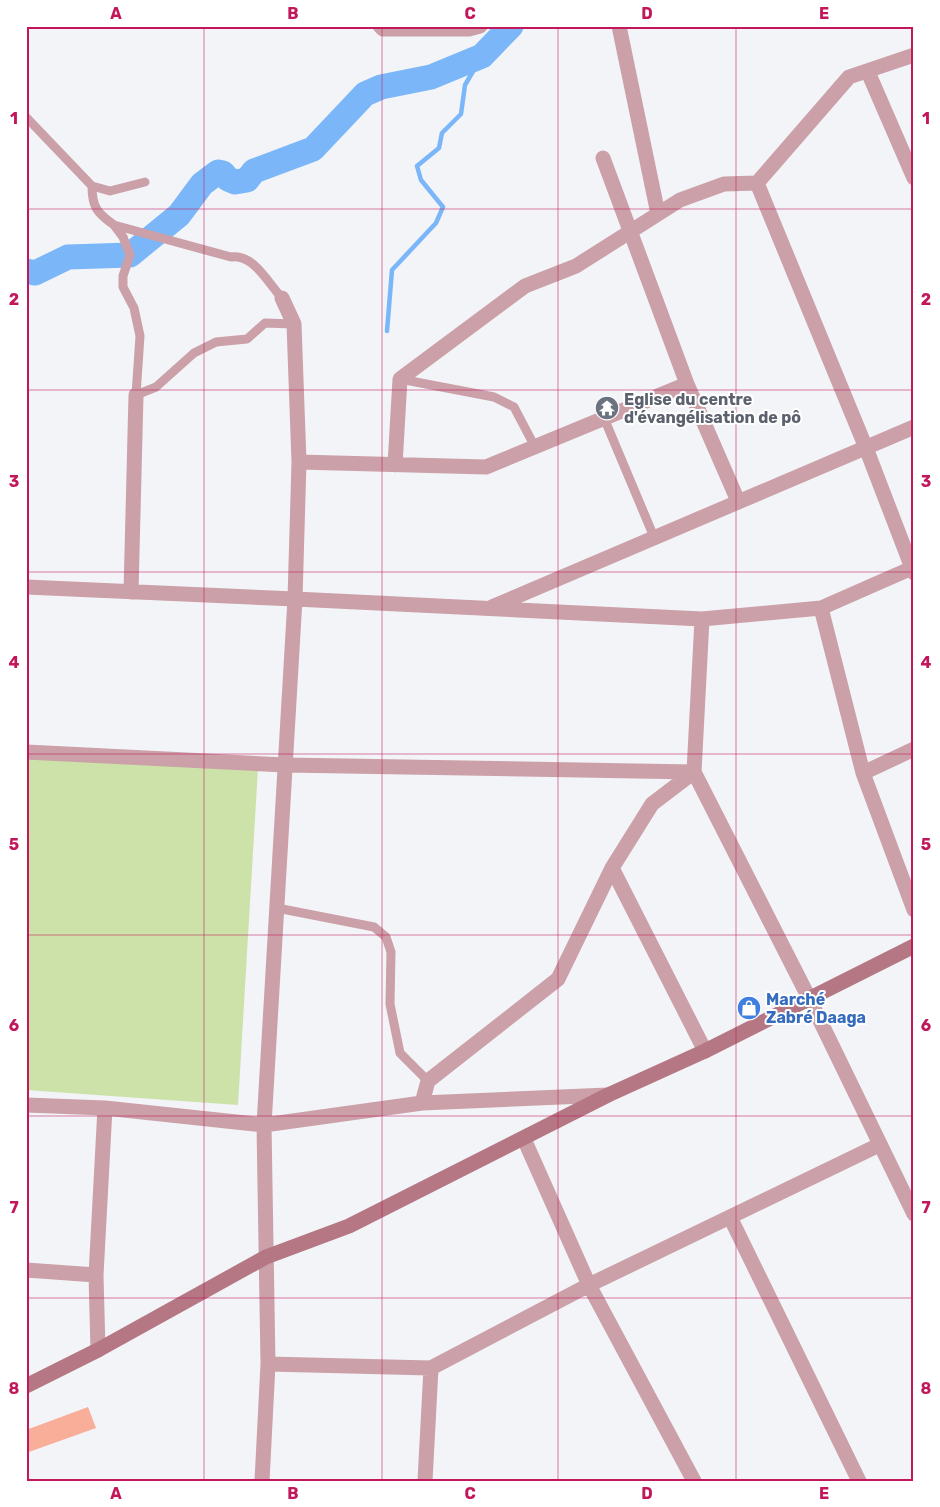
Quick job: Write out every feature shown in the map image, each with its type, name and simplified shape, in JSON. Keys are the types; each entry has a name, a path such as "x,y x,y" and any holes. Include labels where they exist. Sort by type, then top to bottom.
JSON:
{"main road":[{"path":"26,1386 98,1350 266,1257 349,1226 608,1095 810,1000 914,946"}],"street":[{"path":"380,26 384,29 469,29 480,26"},
{"path":"619,26 658,214"},
{"path":"396,464 400,379 526,286 576,266 680,200 724,184 757,183 849,77 914,55"},
{"path":"868,72 914,178"},
{"path":"603,158 688,384 738,501"},
{"path":"26,587 702,619 822,608 913,570 866,448 757,183"},
{"path":"262,1481 268,1364 264,1125 295,600 299,462 294,324 282,298"},
{"path":"299,462 486,467 688,384"},
{"path":"131,592 136,395"},
{"path":"488,609 914,427"},
{"path":"822,608 862,773 914,910"},
{"path":"702,619 694,772 810,1000 914,1214"},
{"path":"862,773 914,750"},
{"path":"26,752 285,765 694,772"},
{"path":"422,1103 428,1081 558,979 612,868 652,804 694,772"},
{"path":"612,868 705,1051"},
{"path":"26,1105 105,1108 264,1125 422,1103 608,1095"},
{"path":"98,1350 96,1274 105,1108"},
{"path":"524,1139 589,1285 694,1481"},
{"path":"268,1364 431,1368 589,1285 879,1145"},
{"path":"730,1217 859,1481"},
{"path":"26,1270 96,1274"},
{"path":"425,1481 431,1368"}],"lane":[{"path":"26,117 92,186 110,191 145,182"},
{"path":"92,186 92,201 97,214 114,225 231,257 241,255 248,259 282,298"},
{"path":"114,225 123,237 130,255 123,276 123,287 134,308 140,336 136,395 156,387 194,353 216,342 247,338 265,323 294,324"},
{"path":"400,379 494,397 514,407 535,447"},
{"path":"604,418 654,537"},
{"path":"277,908 374,927 386,937 391,952 390,1004 400,1053 428,1081"}],"green space":[{"path":"26,754 258,768 238,1105 26,1090"}],"building":[{"path":"88,1407 96,1428 26,1453 26,1430"}],"waterway":[{"path":"26,271 35,273 68,257 130,255 179,215 202,184 218,172 223,173 228,179 235,182 247,180 254,171 313,149 365,94 381,87 431,77 482,56 511,26"},
{"path":"387,331 392,270 436,223 443,207 421,180 417,166 439,148 442,133 461,114 465,85 482,56"}],"place":[{"name":"Eglise du centre d'évangélisation de pô","path":"607,408"},
{"name":"Marché Zabré Daaga","path":"749,1008"}]}
